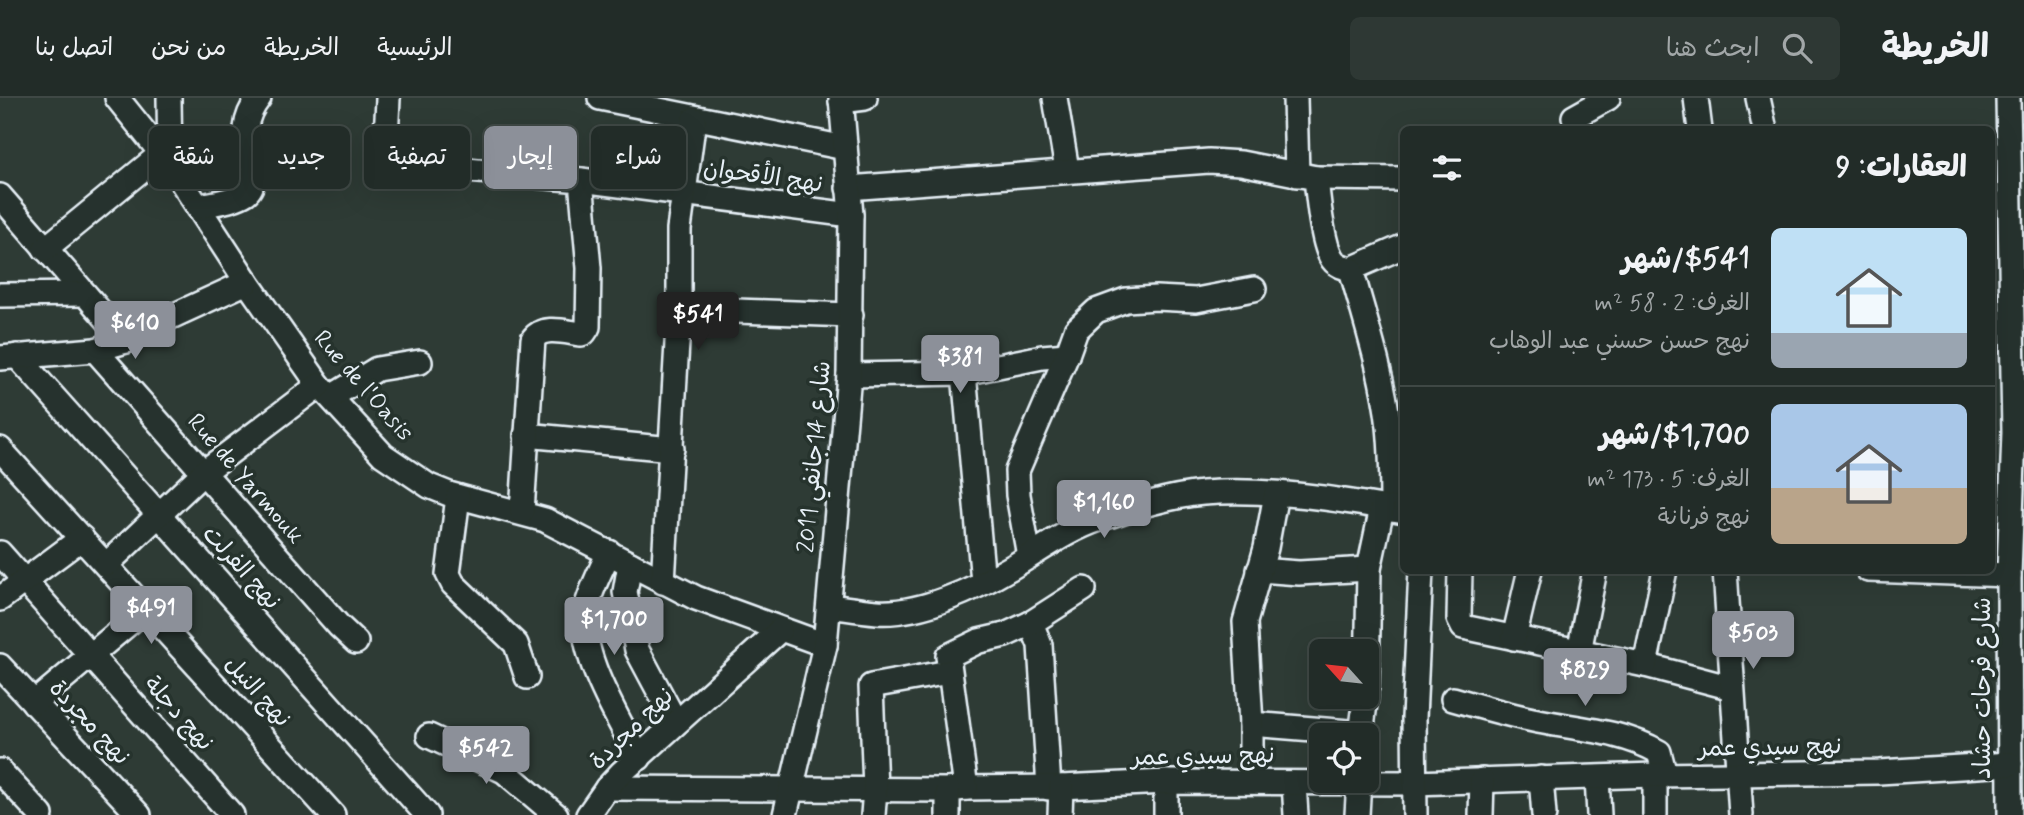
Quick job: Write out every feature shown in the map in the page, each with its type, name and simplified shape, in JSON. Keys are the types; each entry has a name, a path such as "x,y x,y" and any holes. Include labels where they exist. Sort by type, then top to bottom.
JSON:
{"street":[{"name":"Rue de l'Oasis","path":"117,98 149,138"},
{"path":"168,126 169,98"},
{"path":"198,207 244,194 250,189 253,169 246,131 248,118 259,98"},
{"name":"نهج الأقحوان","path":"388,98 387,143 394,154 403,160 422,166 581,180 851,215"},
{"path":"600,98 648,103 694,119 845,148"},
{"path":"841,99 865,98"},
{"path":"1055,98 1067,170"},
{"path":"1295,98 1307,177 1321,219 1367,330 1389,425 1392,509 1369,569 1368,639"},
{"path":"1574,115 1608,98"},
{"path":"1696,98 1700,126"},
{"path":"1758,98 1764,126"},
{"name":"شارع فرحات حشاد","path":"2008,98 2017,247 2003,429 2009,575 2017,606 2010,815"},
{"name":"شارع 14جانفي 2011","path":"785,815 825,645 849,374 851,215 841,99"},
{"path":"663,582 679,309 679,229 694,119"},
{"path":"848,188 1209,161 1241,163 1307,177 1400,179"},
{"path":"45,249 149,172"},
{"path":"522,512 533,339 544,330 581,334 588,327 589,268 581,180"},
{"name":"Rue de l'Oasis","path":"186,189 247,282 325,391 383,455 429,486 458,497 545,520 696,597 825,645"},
{"path":"0,196 126,341"},
{"path":"1341,263 1400,247"},
{"path":"8,357 95,350 126,341 151,326 247,282"},
{"path":"1029,556 1018,495 1017,471 1068,355 1076,330 1096,311 1126,300 1196,300 1254,289"},
{"path":"0,295 84,295"},
{"path":"679,309 851,315"},
{"name":"Rue de Yarmouk","path":"95,350 356,642"},
{"path":"849,374 964,373 1042,357 1068,355"},
{"name":"نهج الفرلت","path":"8,357 159,516 427,815"},
{"path":"107,564 204,472 325,391 377,369 420,362"},
{"path":"964,373 983,582"},
{"path":"526,435 672,449"},
{"name":"نهج النيل","path":"0,449 332,815"},
{"path":"829,606 890,612 925,606 964,592 1029,556 1057,537 1098,519 1164,500 1200,493 1276,494 1392,509"},
{"path":"1251,781 1251,724 1245,622 1266,548 1276,494"},
{"path":"458,497 448,575 453,584 516,644 527,677"},
{"path":"0,599 82,538"},
{"path":"609,552 585,613 587,645 595,671 639,758"},
{"name":"نهج دجلة","path":"0,553 232,815"},
{"path":"631,564 625,592 637,650 676,723"},
{"path":"1259,570 1299,573 1369,569"},
{"path":"1415,815 1414,718 1421,574"},
{"path":"1460,574 1459,619 1460,624 1468,628 1645,665 1732,688"},
{"path":"1514,638 1529,574"},
{"path":"1579,652 1594,574"},
{"path":"1645,665 1664,574"},
{"path":"1725,574 1741,815"},
{"path":"1981,574 2009,575"},
{"path":"948,815 957,789 948,656 979,640 1005,635 1031,623 1084,589"},
{"path":"34,703 147,608"},
{"path":"1031,623 1040,645 1060,815"},
{"name":"نهج مجردة","path":"588,815 607,788 780,630"},
{"name":"نهج مجردة","path":"0,666 139,815"},
{"path":"873,815 876,789 871,686 949,672"},
{"path":"1453,699 1536,721 1646,744 1659,752 1660,775 1655,815"},
{"path":"1251,724 1309,729"},
{"path":"429,736 504,771 556,815"},
{"name":"نهج سيدي عمر","path":"1379,782 1879,772 2010,764"},
{"path":"0,771 41,815"},
{"path":"1598,778 1599,815"},
{"path":"1541,779 1544,815"},
{"path":"1481,815 1482,780"},
{"path":"1166,782 1166,815"},
{"name":"نهج سيدي عمر","path":"607,788 957,789 1055,788 1166,782 1309,783"},
{"path":"1294,783 1296,815"},
{"path":"1357,815 1358,793"}]}
